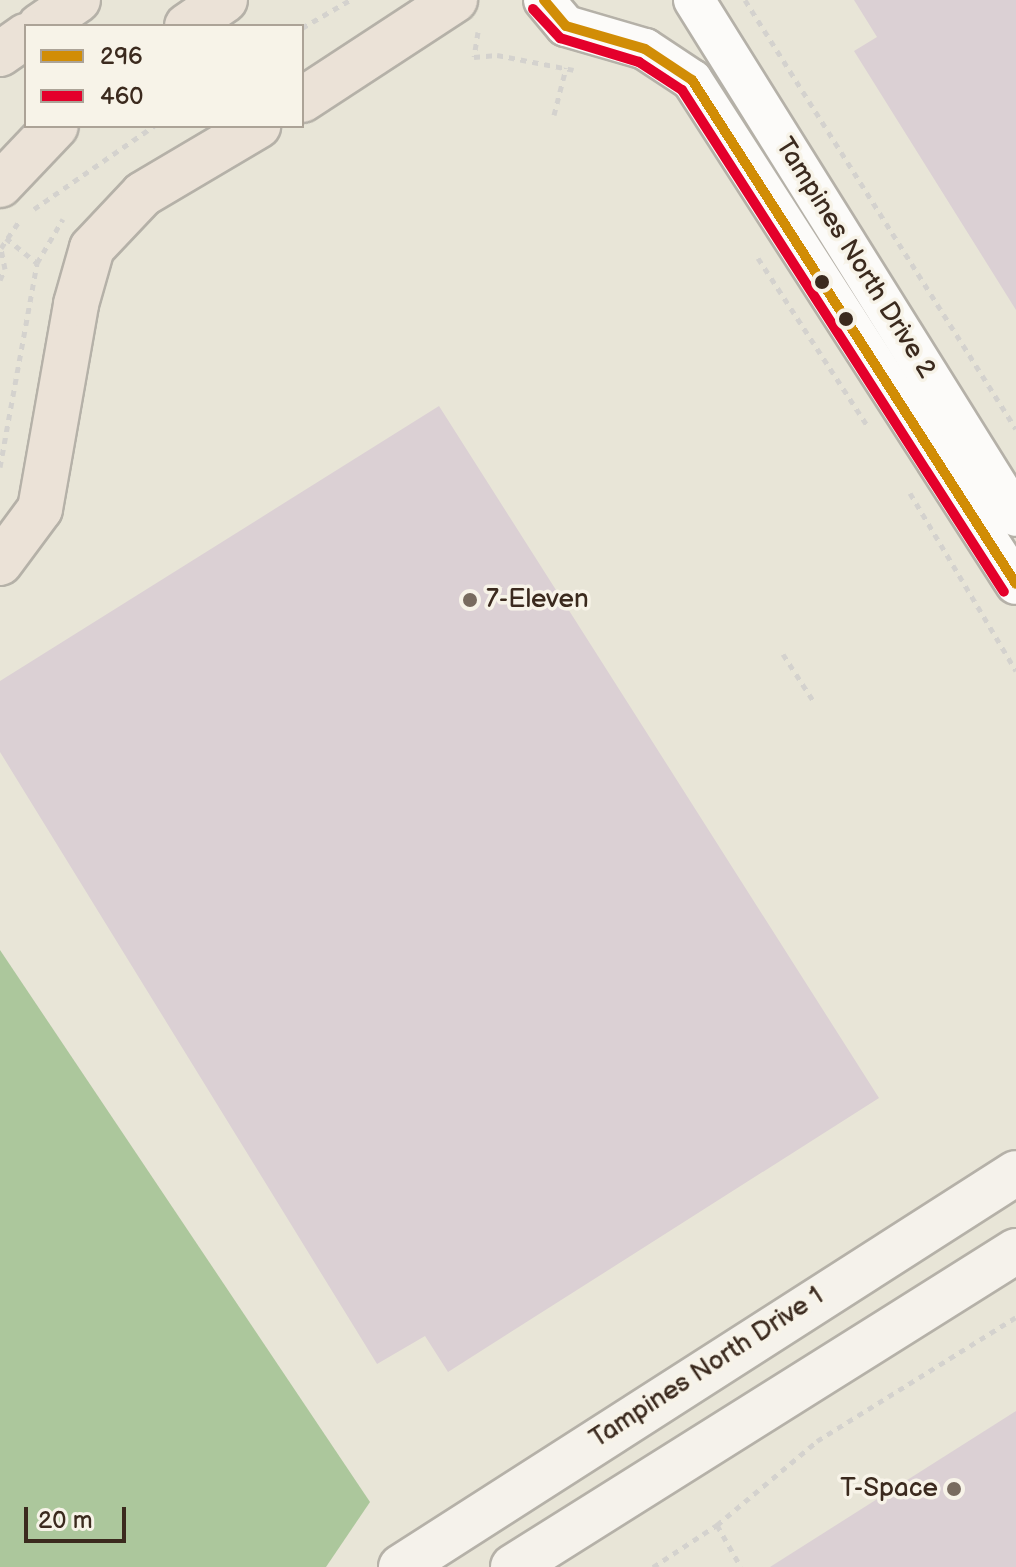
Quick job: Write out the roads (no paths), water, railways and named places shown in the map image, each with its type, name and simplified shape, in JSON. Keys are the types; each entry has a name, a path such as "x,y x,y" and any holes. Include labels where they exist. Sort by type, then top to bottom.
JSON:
{"main road":[{"path":"43,24 78,0"},
{"path":"190,24 225,0"},
{"path":"304,99 455,0"},
{"path":"0,54 24,37"},
{"path":"0,144 28,128"},
{"path":"0,185 54,128"},
{"path":"0,563 40,509 76,304 92,248 143,194 255,128"}],"street":[{"name":"Tampines North Drive 2","path":"544,0 566,26 645,49 692,80 1016,584"},
{"name":"Tampines North Drive 2","path":"694,0 1016,516"},
{"name":"Tampines North Drive 1","path":"401,1567 1016,1173"},
{"path":"513,1567 1016,1251"},
{"path":"485,1511 499,1543 498,1567"}],"place":[{"name":"7-Eleven","path":"470,600"},
{"name":"T-Space","path":"954,1489"}]}
